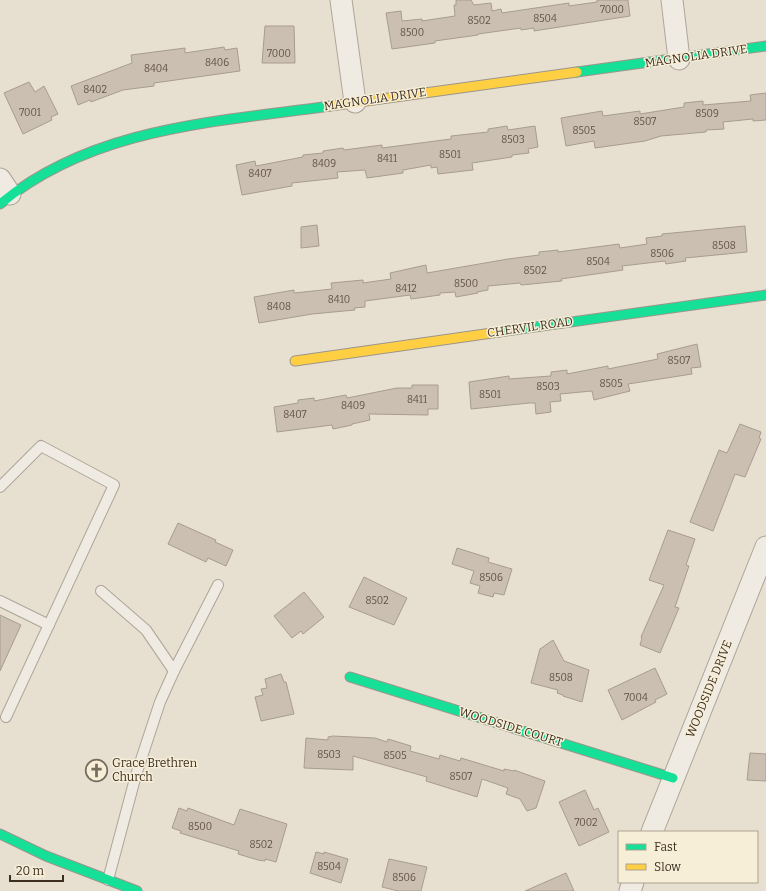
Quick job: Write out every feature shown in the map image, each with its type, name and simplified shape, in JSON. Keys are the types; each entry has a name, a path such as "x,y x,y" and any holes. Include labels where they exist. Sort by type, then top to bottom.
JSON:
{"street":[{"path":"341,0 355,102"},
{"path":"672,0 679,59"},
{"name":"MAGNOLIA DRIVE","path":"3,192 70,160 135,137 185,125 766,46"},
{"name":"CHERVIL ROAD","path":"295,361 766,295"},
{"name":"WOODSIDE DRIVE","path":"652,831 766,547"},
{"name":"WOODSIDE COURT","path":"350,677 673,778"},
{"path":"0,834 46,856 137,891"}],"lane":[{"path":"0,487 41,446 114,485 6,717"},
{"path":"108,880 144,748 174,671 218,585"},
{"path":"101,591 146,630 174,671"},
{"path":"0,601 49,625"}],"building":[{"path":"456,0 471,0 474,5 491,3 492,11 501,9 502,13 569,3 569,6 597,2 597,0 628,0 630,16 534,31 534,28 521,30 521,28 392,49 386,13 401,11 402,21 422,19 422,21 455,16 454,5 456,5"},
{"path":"265,26 294,26 295,63 262,63"},
{"path":"224,47 225,50 237,48 240,71 154,83 154,86 123,90 91,102 90,100 78,105 71,86 132,63 131,55 185,48 185,53"},
{"path":"29,82 35,92 44,86 58,114 51,117 52,120 23,134 4,93"},
{"path":"766,93 766,120 753,121 753,119 723,122 724,129 661,136 645,141 595,148 594,141 566,146 561,118 602,111 603,116 640,111 640,114 684,107 684,103 703,101 703,105 751,101 750,95"},
{"path":"507,126 508,130 535,126 538,147 528,149 529,153 472,163 473,170 438,174 437,167 431,168 431,165 403,170 403,173 367,178 365,170 337,172 338,178 292,183 292,186 242,195 236,165 255,161 256,166 303,157 303,155 323,153 323,151 343,148 344,150 382,145 382,148 451,139 451,136 488,132 488,129"},
{"path":"317,225 319,246 301,248 301,227"},
{"path":"745,226 747,252 685,258 686,261 666,264 665,261 622,266 623,270 561,279 562,281 521,285 520,283 488,286 488,290 456,297 455,292 440,293 440,295 411,299 410,295 365,301 365,307 354,308 355,310 312,314 259,323 254,297 294,290 294,293 332,289 331,283 363,280 363,283 391,279 390,273 426,265 427,273 539,255 539,252 558,250 558,252 619,244 620,248 647,244 646,238 662,236 662,234"},
{"path":"697,344 701,367 691,368 692,374 628,384 630,391 594,400 592,391 560,394 561,401 550,402 551,412 536,414 535,403 471,409 469,382 509,376 509,379 551,376 551,372 567,370 567,374 608,366 608,369 658,359 657,354"},
{"path":"412,385 438,385 438,409 428,409 428,415 369,414 370,420 333,429 332,425 277,432 274,407 298,403 298,400 314,398 314,401 346,395 347,398 397,388 412,388"},
{"path":"740,424 761,432 759,438 761,439 745,477 735,474 713,531 690,522 719,450 727,453"},
{"path":"178,523 216,540 215,542 233,550 226,566 208,558 206,562 168,544"},
{"path":"668,530 695,539 686,565 689,566 675,607 679,608 660,653 640,645 641,637 664,585 649,580"},
{"path":"457,548 489,558 488,562 512,569 504,595 494,593 493,597 478,593 480,586 470,583 474,571 452,564"},
{"path":"364,577 407,598 394,625 349,607"},
{"path":"304,592 324,617 303,634 301,631 292,638 274,616"},
{"path":"0,615 21,625 0,671"},
{"path":"553,640 564,661 589,670 582,702 557,693 558,690 531,683 540,649"},
{"path":"655,668 667,694 655,700 656,702 622,720 608,690"},
{"path":"281,674 284,682 286,682 294,714 261,721 255,697 263,695 261,689 267,688 265,679"},
{"path":"328,737 375,738 387,742 388,739 411,746 410,751 439,759 440,755 460,761 461,758 504,771 504,769 514,770 545,781 536,808 527,811 520,799 506,794 508,788 482,779 477,797 426,781 427,777 353,756 353,770 304,768 306,738 328,740"},
{"path":"750,753 766,754 766,781 747,780"},
{"path":"585,790 594,810 598,808 609,832 579,846 559,802"},
{"path":"179,808 187,811 188,808 234,825 240,809 287,824 276,862 265,859 265,861 258,860 238,854 239,851 180,833 181,831 172,828"},
{"path":"316,852 324,854 324,852 348,859 341,883 310,873"},
{"path":"389,859 427,867 421,891 398,891 382,887"},
{"path":"566,873 574,891 525,891"}],"traffic: fast":[{"path":"577,72 766,46"},
{"path":"0,204 36,178 75,158 115,143 157,132 200,124 330,106"},
{"path":"499,332 766,295"},
{"path":"350,677 673,778"},
{"path":"0,834 46,856 137,891"}],"traffic: slow":[{"path":"330,106 577,72"},
{"path":"295,361 499,332"}],"place":[{"name":"Grace Brethren Church","path":"97,770"}]}
